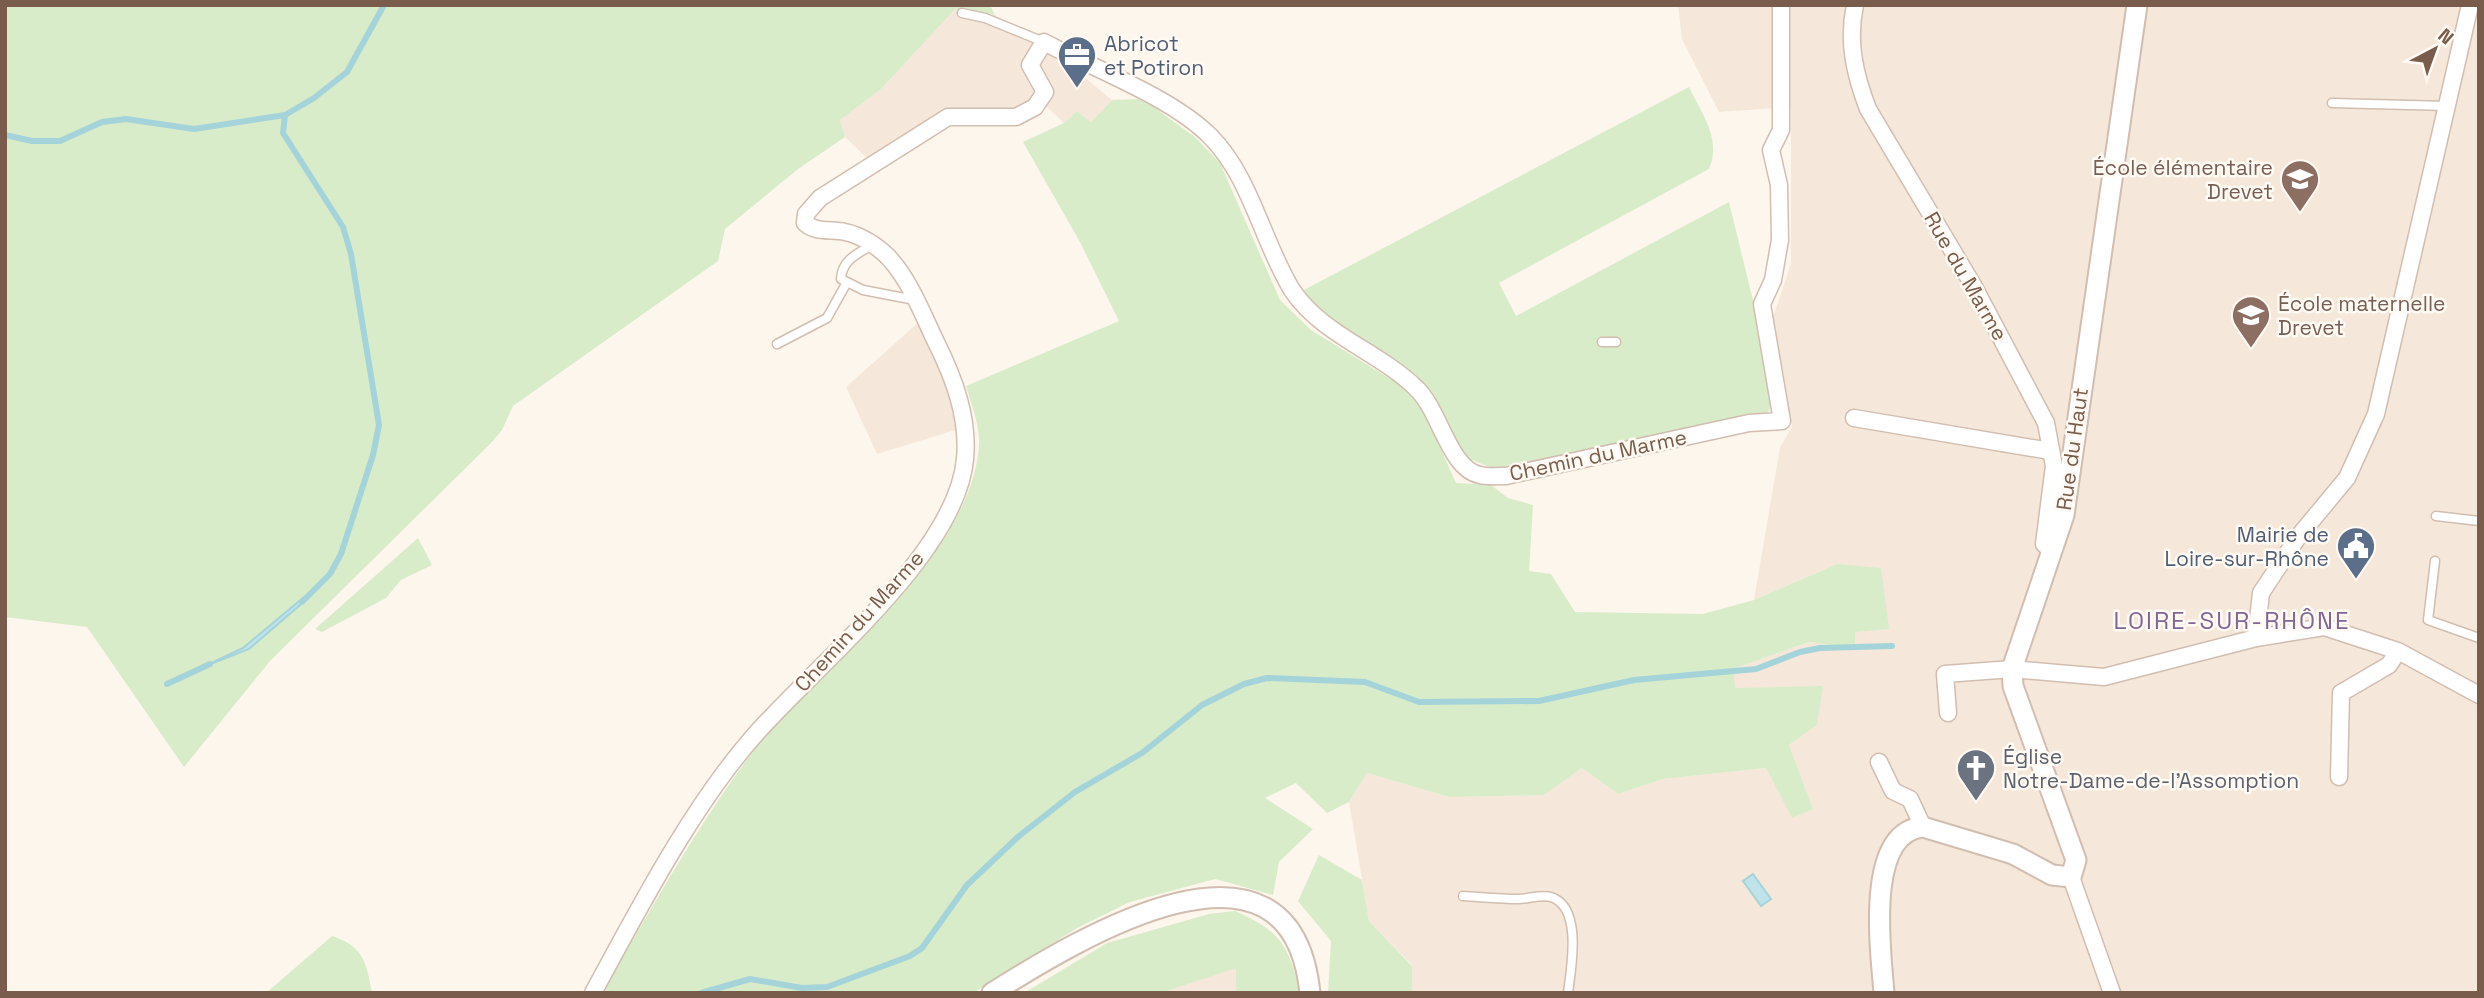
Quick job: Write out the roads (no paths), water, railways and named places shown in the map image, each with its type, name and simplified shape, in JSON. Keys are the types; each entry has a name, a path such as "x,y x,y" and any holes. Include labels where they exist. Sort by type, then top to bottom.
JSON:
{"street":[{"name":"Chemin du Marme","path":"593,993 719,779 753,737 905,575 951,504 965,461 966,433 953,376 915,300 889,258 855,234 811,229 805,223 806,214 812,205 836,185 948,117 1016,117 1035,107 1045,92 1030,65 1044,42 1175,109 1211,138 1231,163 1293,291 1309,311 1332,330 1415,386 1431,403 1455,458 1478,475 1506,476 1749,423 1782,421 1762,304 1773,280 1780,240 1779,185 1771,150 1780,130 1781,5"},
{"name":"Rue du Marme","path":"1855,5 1853,59 1857,82 1868,109 1973,285 2046,423 2054,466 2044,544 2052,551"},
{"name":"Rue du Haut","path":"2012,669 2064,515 2137,5"},
{"path":"2256,639 2261,593 2298,537 2347,478 2376,414 2470,5"},
{"path":"1854,418 2050,451"},
{"path":"1948,713 1945,674 2012,669 2104,677 2256,639 2324,627 2398,651 2479,695"},
{"path":"2339,777 2340,693 2389,665 2398,651"},
{"path":"2012,669 2013,686 2076,860 2071,877 2112,993"},
{"path":"1879,762 1893,791 1910,799 1923,827"},
{"path":"1884,993 1879,916 1884,874 1898,841 1913,828 1923,827 2013,854 2052,875 2071,877"},
{"path":"992,993 1060,952 1137,916 1165,906 1222,896 1257,904 1288,925 1304,955 1310,993"}],"lane":[{"path":"962,13 985,18 1044,42"},
{"path":"2332,103 2446,106"},
{"path":"872,245 852,257 841,268 841,279 846,284 915,300"},
{"path":"777,344 827,318 846,284"},
{"path":"1602,342 1616,342"},
{"path":"2436,516 2479,521"},
{"path":"2435,561 2428,620 2479,638"},
{"path":"1463,896 1518,899 1548,895 1556,899 1569,914 1574,947 1568,993"}],"water":[{"path":"304,597 307,599 249,649 203,667 243,648"},
{"path":"1753,874 1771,899 1761,906 1743,881"}],"waterway":[{"path":"5,135 32,141 60,141 102,122 126,119 194,129 285,115 314,98 347,72 384,5"},
{"path":"285,115 283,133 343,227 351,254 379,425 373,455 341,554 330,574 302,602"},
{"path":"701,993 750,979 802,988 827,987 910,956 922,948 967,885 1019,836 1075,792 1142,753 1202,705 1244,684 1267,678 1365,682 1419,702 1539,701 1634,680 1756,669 1800,652 1820,648 1892,646"},
{"path":"167,684 210,664"}],"place":[{"name":"Abricot et Potiron","path":"1077,89"},
{"name":"École élémentaire Drevet","path":"2300,213"},
{"name":"École maternelle Drevet","path":"2251,349"},
{"name":"Mairie de Loire-sur-Rhône","path":"2356,580"},
{"name":"Église Notre-Dame-de-l'Assomption","path":"1976,802"}],"district":[{"name":"LOIRE-SUR-RHÔNE","path":"2232,620"}]}
